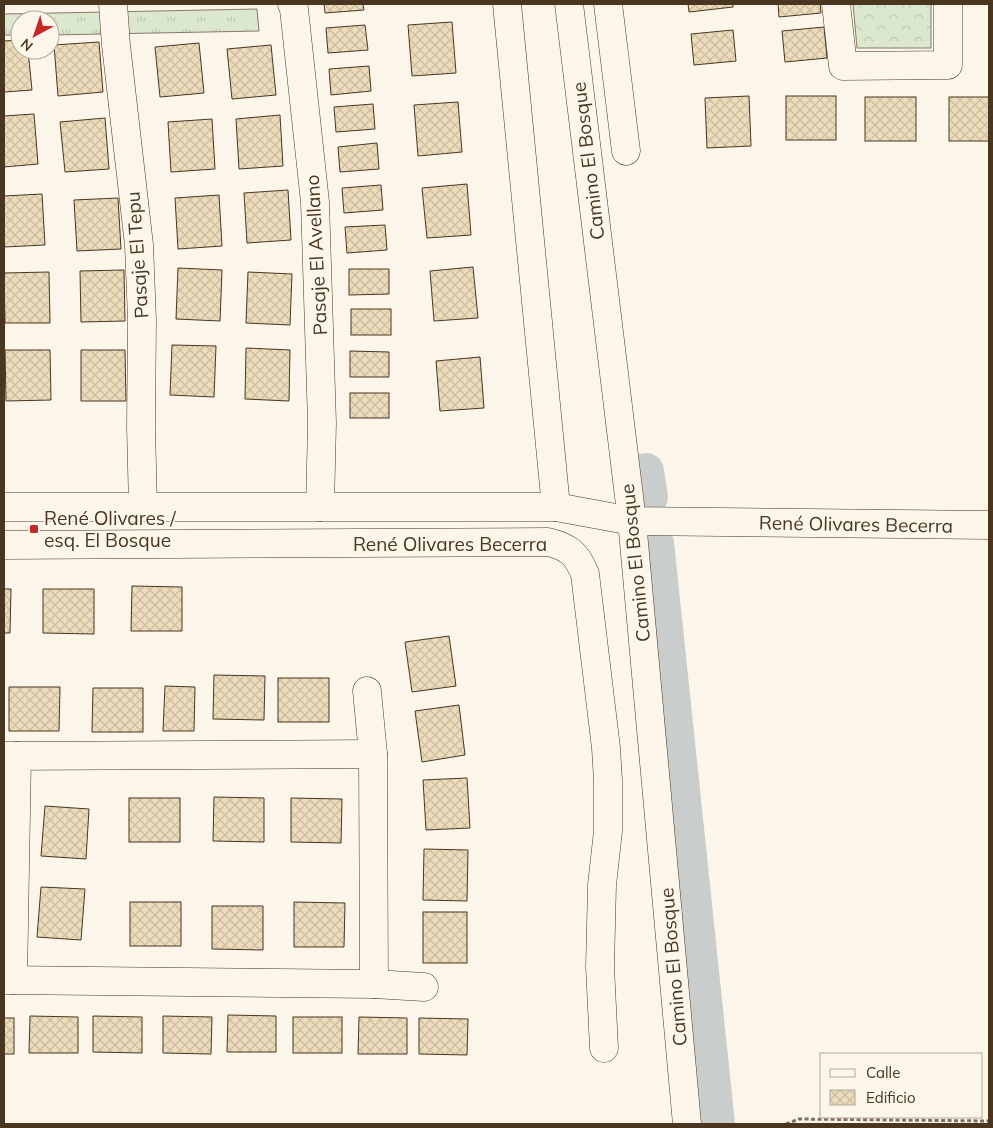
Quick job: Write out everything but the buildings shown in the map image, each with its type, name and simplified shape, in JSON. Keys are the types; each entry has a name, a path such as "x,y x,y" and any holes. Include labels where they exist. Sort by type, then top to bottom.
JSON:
{"street":[{"name":"Pasaje El Tepu","path":"113,4 139,245 142,320 141,427 143,507"},
{"name":"Pasaje El Avellano","path":"292,4 296,19 315,202 322,423 320,507"},
{"path":"507,4 556,507"},
{"name":"Camino El Bosque","path":"570,4 632,521 687,1124"},
{"name":"Camino El Bosque","path":"608,4 626,151"},
{"path":"836,4 842,66 948,64 948,4"},
{"name":"René Olivares Becerra","path":"4,507 556,507 632,521 989,525"},
{"name":"René Olivares Becerra","path":"4,545 548,542 558,544 570,551 580,560 585,574 606,748 608,831 602,885 600,967 604,1048"},
{"path":"367,691 373,754 374,984"},
{"path":"373,754 11,756 8,980 374,984 424,987"}],"path":[{"path":"786,1124 799,1120 989,1122"}],"green space":[{"path":"853,4 931,4 931,48 857,48"},
{"path":"257,9 259,31 60,35 60,13"},
{"path":"4,14 10,14 10,35 4,35"}],"waterway":[{"path":"646,471 650,497"},
{"path":"656,543 717,1124"}],"place":[{"name":"René Olivares / esq. El Bosque","path":"34,529"}]}
